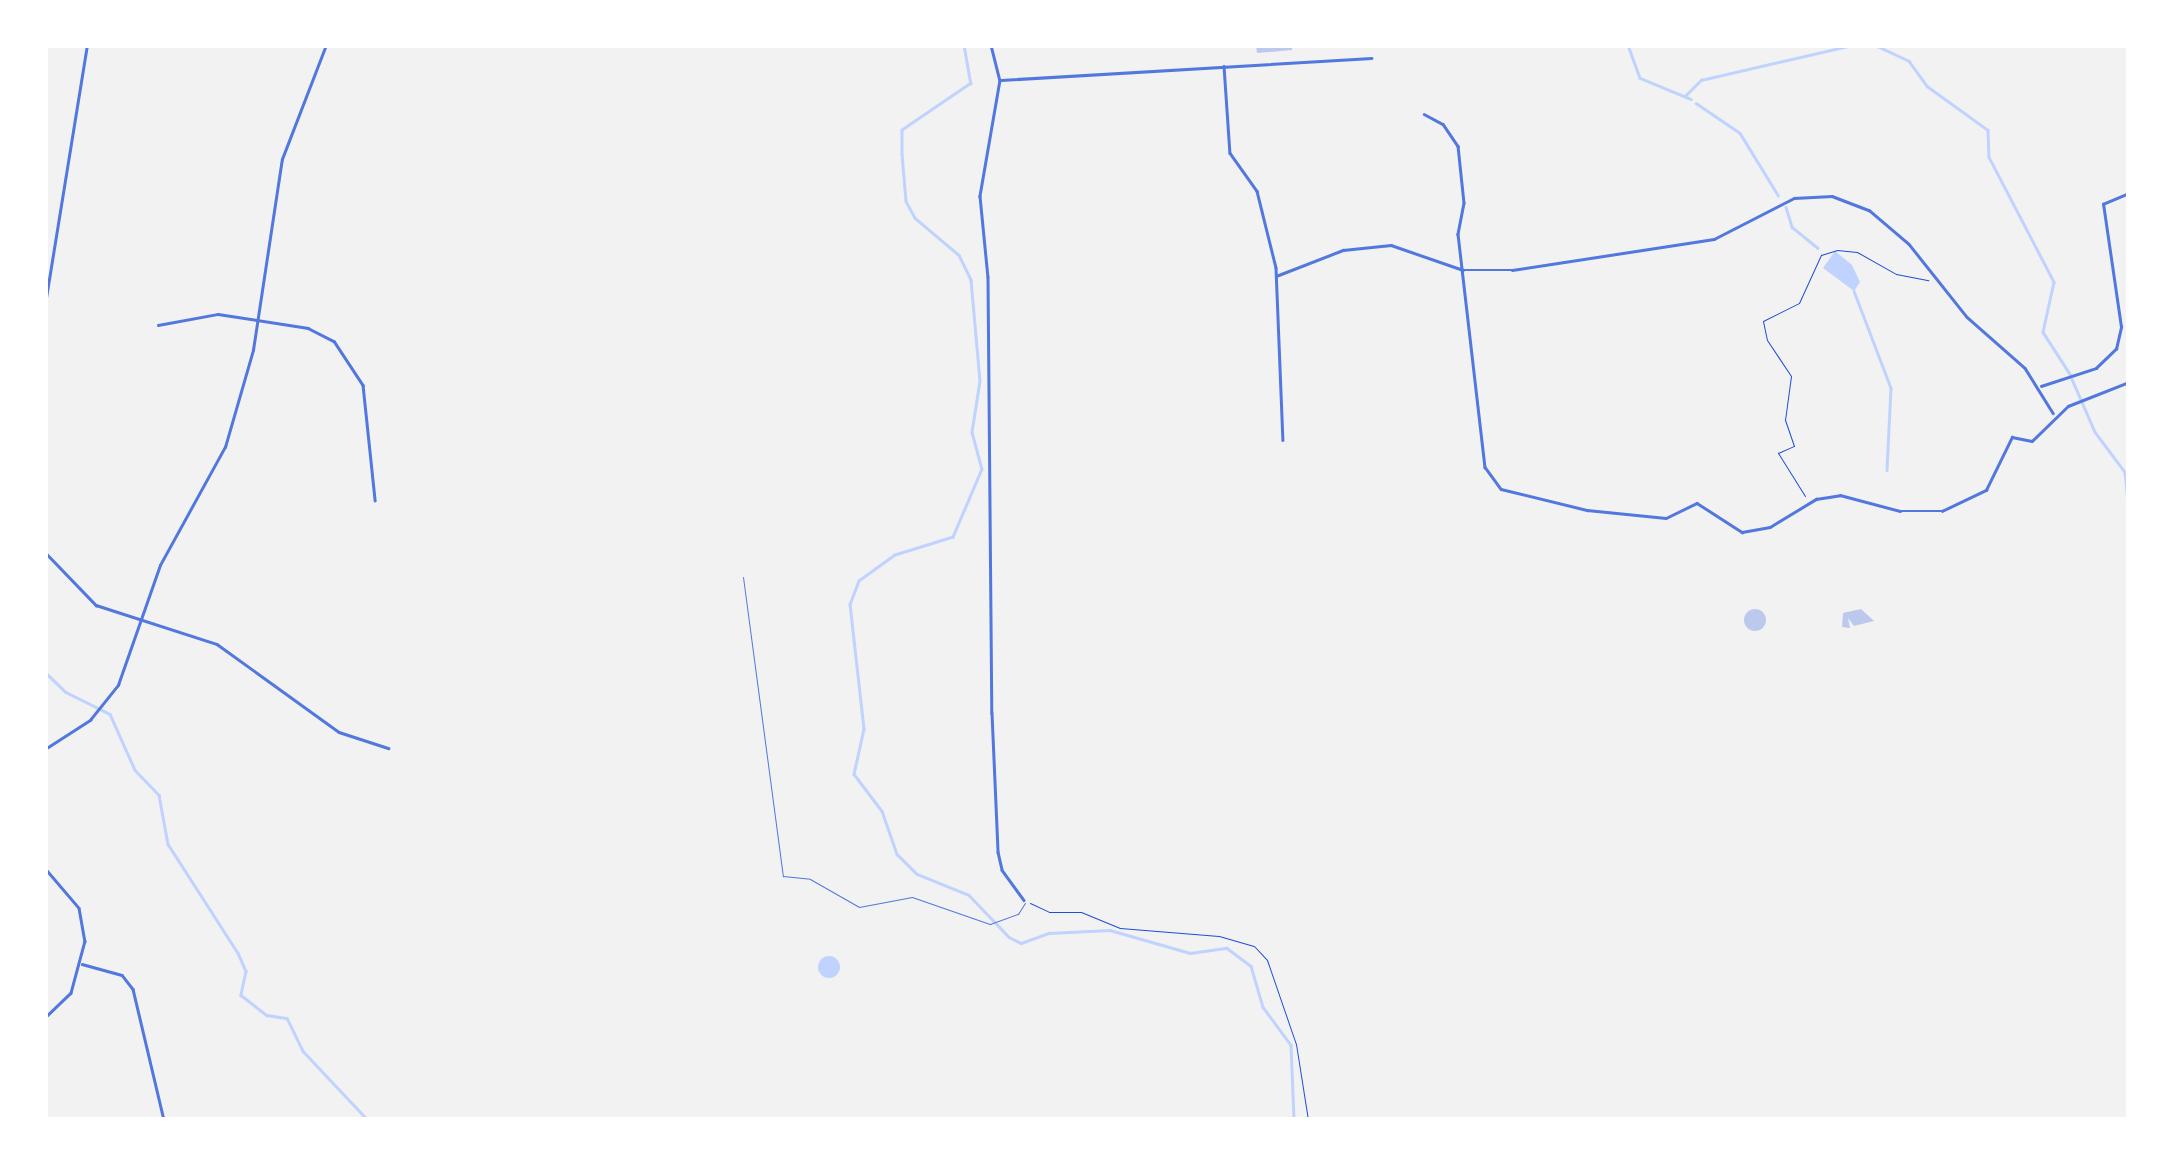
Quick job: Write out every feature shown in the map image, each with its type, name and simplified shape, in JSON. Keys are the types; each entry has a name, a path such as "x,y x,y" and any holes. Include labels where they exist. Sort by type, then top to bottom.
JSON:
{"street":[{"path":"45,304 87,45"},
{"path":"45,750 96,715 125,672 168,549 226,447 259,320 282,158 326,45"},
{"path":"991,45 1000,80 980,196 988,277 992,714 998,852 1024,900"},
{"path":"1000,80 1371,58"},
{"path":"1224,66 1230,153 1256,191 1276,276 1283,440"},
{"path":"1424,114 1443,124 1458,146 1463,270 1485,467 1496,486 1587,510 1666,518 1697,503 1742,532 1770,527 1810,503 1840,495 1913,513 1956,508 1986,490 2012,437 2032,441 2054,415 2081,398 2129,382"},
{"path":"1276,276 1343,250 1391,245 1463,270 1512,270 1714,239 1809,193 1868,210 1937,276 1967,317 2039,387 2054,415"},
{"path":"2039,387 2096,368 2116,349 2121,327 2103,204 2109,196 2129,193"},
{"path":"158,325 206,314 317,331 353,361 364,394 374,500"},
{"path":"45,552 86,599 141,621 218,644 339,732 388,748"},
{"path":"45,868 78,908 82,964 71,993 45,1018"},
{"path":"82,964 122,975 133,988 164,1120"}],"lane":[{"path":"742,577 781,874 828,886 859,906 912,897 990,924 1018,914 1024,900"}],"path":[{"path":"1810,503 1778,453 1794,446 1784,420 1791,376 1767,340 1763,320 1799,303 1820,255 1837,250 1918,282 1937,276"},
{"path":"1024,900 1120,928 1218,936 1254,946 1267,960 1296,1044 1308,1120"}],"water":[{"path":"1835,251 1852,265 1860,282 1854,291 1823,268"},
{"path":"829,956 837,959 837,975 829,978 821,975 818,967 821,959"}],"building":[{"path":"1256,45 1292,45 1292,50 1257,53"},
{"path":"1755,609 1763,612 1763,628 1755,631 1747,628 1744,620 1747,612"},
{"path":"1861,609 1874,621 1854,626 1848,618 1850,628 1842,627 1843,613"}],"waterway":[{"path":"964,45 971,83 902,130 902,154 906,201 915,218 959,255 971,280 980,381 972,432 982,469 953,537 895,555 859,581 850,604 864,729 854,774 882,811 897,854 917,874 969,895 1009,937 1021,943 1049,933 1110,930 1190,953 1227,948 1251,966 1263,1007 1291,1045 1294,1120"},
{"path":"1628,45 1640,78 1691,99"},
{"path":"1685,96 1701,80 1853,45"},
{"path":"1875,45 1909,61 1927,86 1988,130 1989,157 2054,282 2043,332 2070,374"},
{"path":"1696,103 1740,133 1778,195"},
{"path":"1786,207 1792,227 1818,248"},
{"path":"1854,291 1891,388 1887,470"},
{"path":"2072,379 2095,432 2125,472 2129,512"},
{"path":"2129,530 2129,546"},
{"path":"45,672 66,692 110,714 135,770 159,795 168,844 238,953 246,971 241,995 267,1015 287,1018 303,1051 368,1120"}]}
